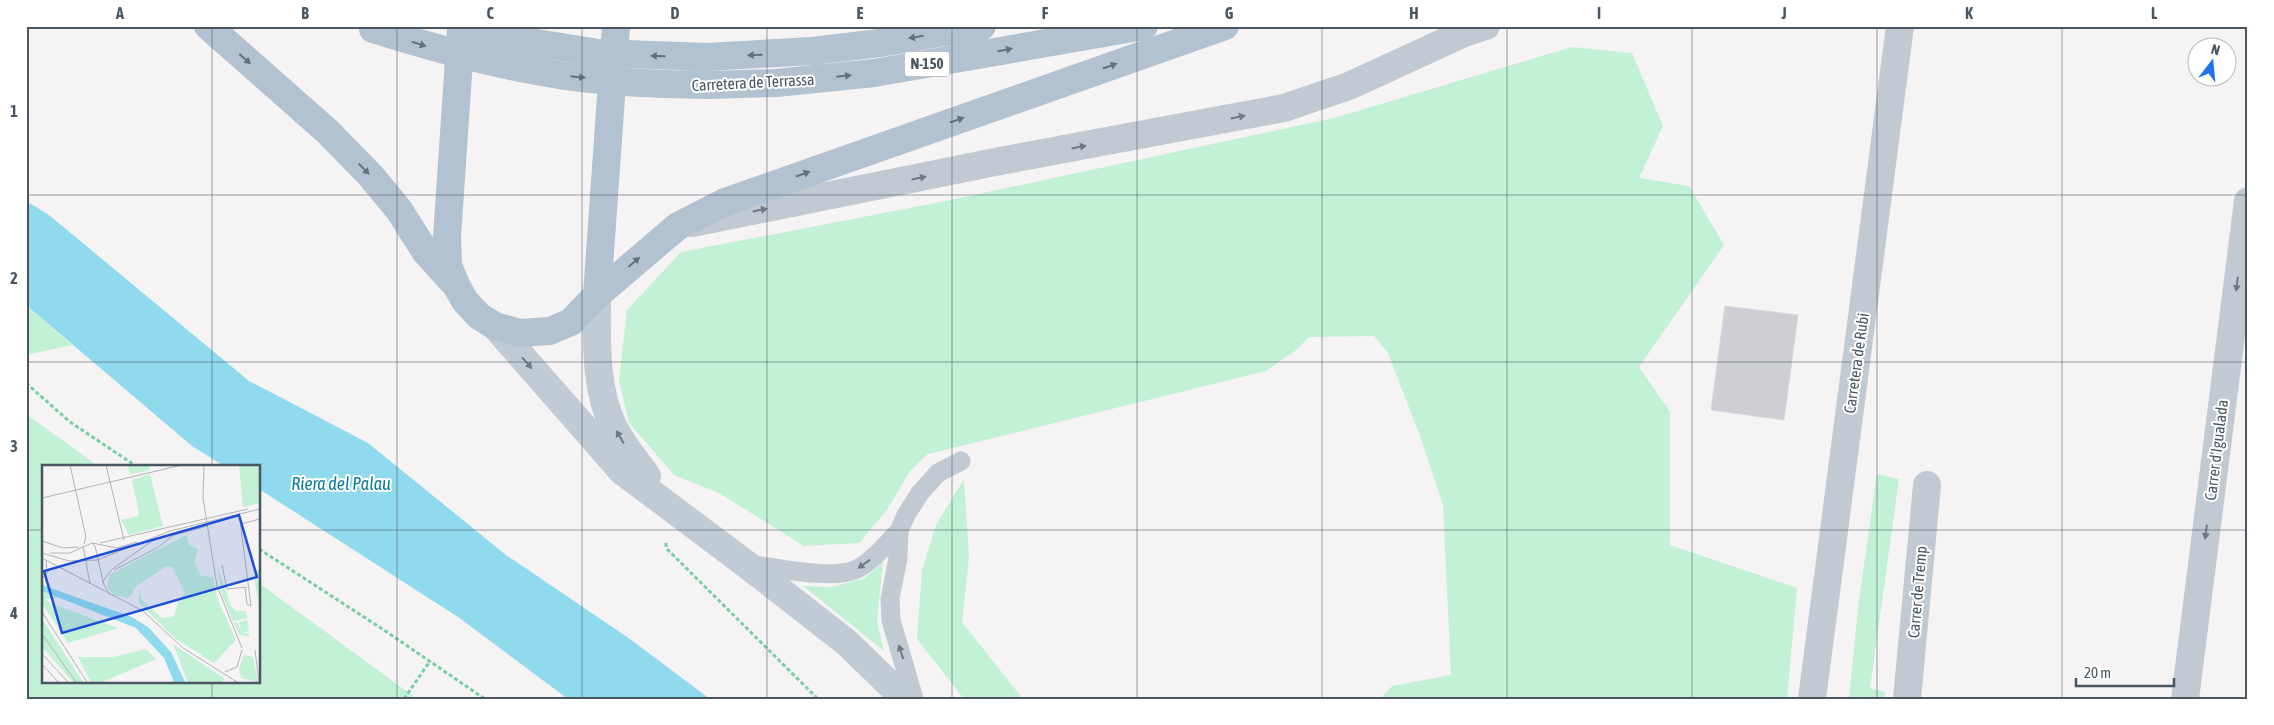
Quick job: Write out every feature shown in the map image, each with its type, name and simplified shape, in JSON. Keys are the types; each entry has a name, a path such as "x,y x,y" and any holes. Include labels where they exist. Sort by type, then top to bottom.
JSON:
{"main road":[{"path":"208,26 328,132 371,176 400,210 426,251 456,285"},
{"path":"462,26 447,237 448,265 465,301 479,316 495,326 520,333 550,331 571,322 597,295 678,226 724,202 1225,26"},
{"name":"Carretera de Terrassa","path":"462,26 530,42 599,53 707,57 812,51 982,26"},
{"path":"616,26 597,295 597,340 600,376 614,427 668,506"},
{"name":"Carretera de Terrassa","path":"369,28 478,59 565,76 646,84 708,85 776,82 874,73 1144,26"},
{"path":"495,326 622,471 846,642 905,699"}],"street":[{"path":"678,226 990,163 1284,108 1349,86 1464,33 1486,26"},
{"name":"Carretera de Rubi","path":"1812,699 1900,26"},
{"name":"Carrer d'Igualada","path":"2185,699 2248,201"},
{"name":"Carrer de Tremp","path":"1907,699 1927,485"}],"lane":[{"path":"914,699 890,620 890,599 898,558 899,531 906,515 920,493 938,473 961,461"},
{"path":"746,564 837,575 855,570 866,563 899,531"}],"path":[{"path":"26,383 70,422 134,465"},
{"path":"666,548 818,699"},
{"path":"260,550 430,660 485,699"},
{"path":"404,699 430,660"}],"green space":[{"path":"1572,47 1632,53 1663,126 1639,178 1689,186 1724,245 1639,367 1670,412 1670,545 1797,588 1787,699 1380,699 1392,686 1451,675 1443,505 1420,436 1388,353 1374,336 1309,337 1295,351 1266,371 928,454 910,471 887,510 859,543 804,546 719,493 674,475 629,423 619,380 627,310 681,252 946,201 1334,118"},
{"path":"26,305 72,345 26,355"},
{"path":"26,414 97,465 42,465 42,682 260,682 260,584 417,699 26,699"},
{"path":"1877,474 1899,479 1870,688 1885,692 1884,699 1849,699 1859,600"},
{"path":"964,479 969,557 962,622 1023,699 964,699 917,639 922,570 936,525"},
{"path":"883,562 877,621 884,651 803,586 832,587 865,578"}],"water":[{"name":"Riera del Palau","path":"26,201 49,215 249,381 368,443 506,555 630,639 710,699 568,699 458,617 260,490 260,465 222,465 192,446 26,305"}],"building":[{"path":"1725,306 1798,315 1784,420 1711,410"}]}
